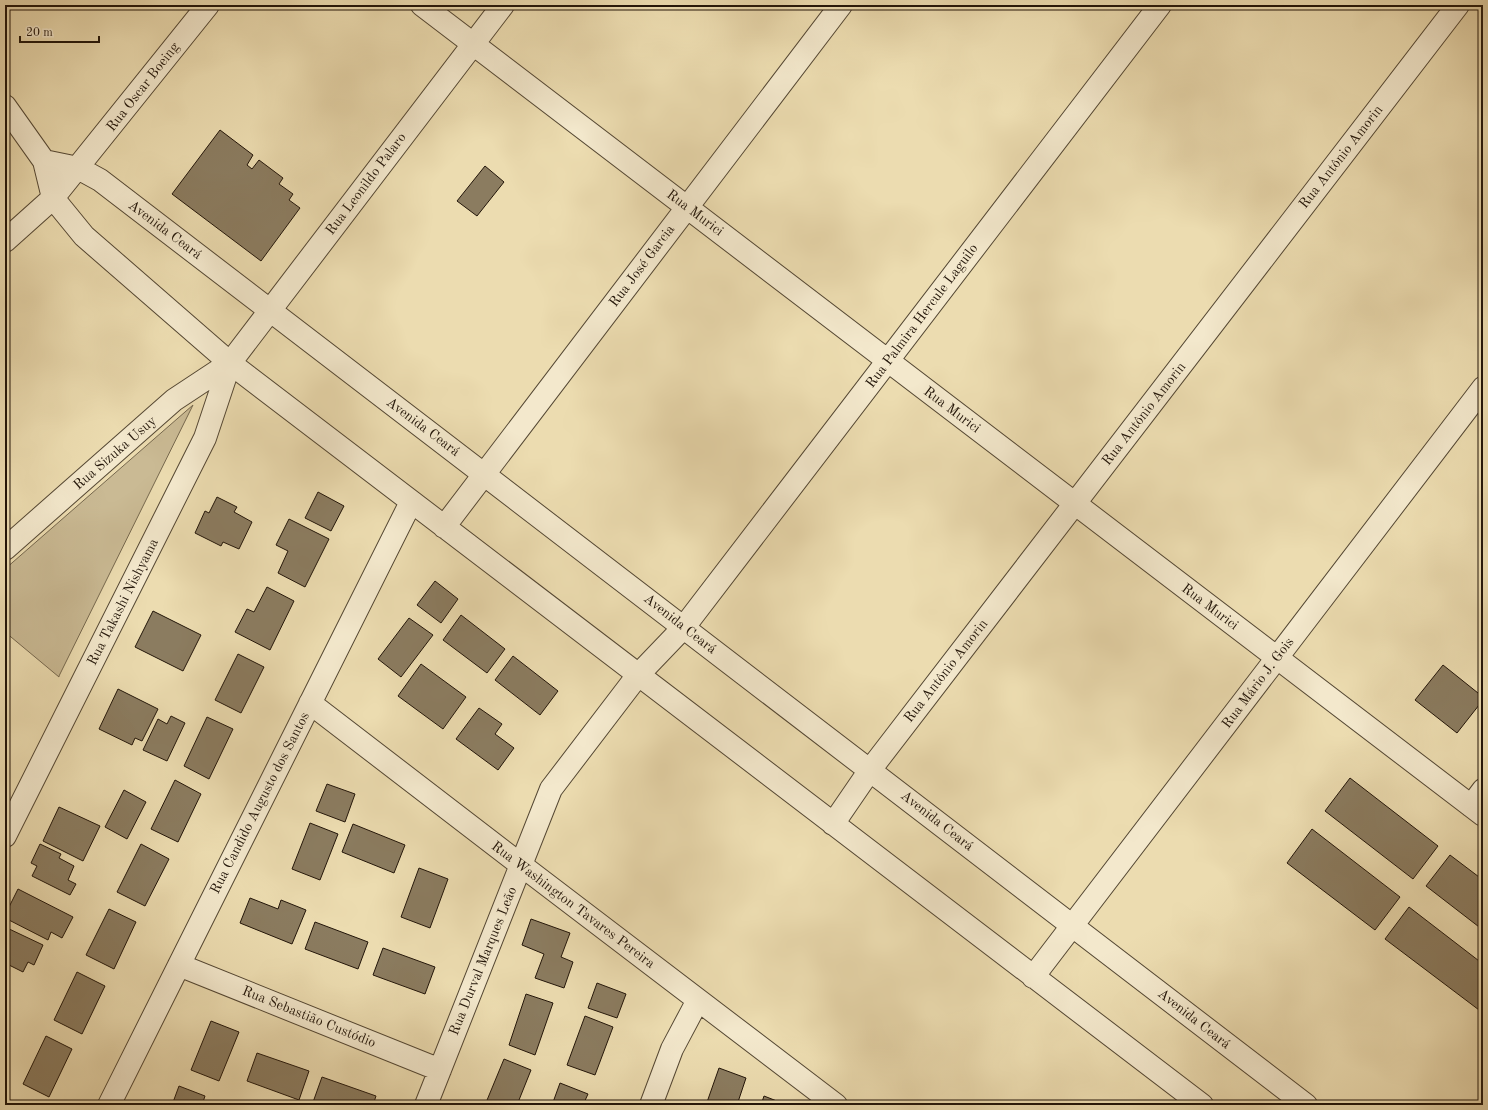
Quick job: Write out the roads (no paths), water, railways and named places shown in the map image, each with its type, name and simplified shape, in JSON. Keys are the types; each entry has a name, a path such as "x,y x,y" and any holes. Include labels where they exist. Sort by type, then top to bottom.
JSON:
{"street":[{"name":"Rua Oscar Boeing","path":"5,240 53,198 208,5"},
{"name":"Rua Murici","path":"422,5 1277,658 1479,804"},
{"name":"Rua Leonildo Palaro","path":"230,363 503,5"},
{"name":"Rua José Garcia","path":"444,527 841,5"},
{"name":"Rua Palmira Hercule Laguilo","path":"684,627 1160,5"},
{"name":"Rua Antônio Amorin","path":"833,824 870,770 1458,5"},
{"path":"5,106 44,161 53,198 84,236 230,363 1202,1105"},
{"name":"Avenida Ceará","path":"44,161 78,168 100,180 1306,1105"},
{"name":"Rua Sizuka Usuy","path":"5,549 174,400 230,363"},
{"name":"Rua Takashi Nishyama","path":"5,836 205,438 230,363"},
{"name":"Rua Mário J. Gois","path":"1033,977 1483,388"},
{"name":"Rua Candido Augusto dos Santos","path":"109,1105 411,502"},
{"name":"Rua Durval Marques Leão","path":"426,1105 551,789 638,675 684,627"},
{"name":"Rua Washington Tavares Pereira","path":"310,703 836,1105"},
{"name":"Rua Sebastião Custódio","path":"179,965 440,1070"},
{"path":"651,1105 672,1049 698,1000"}]}
